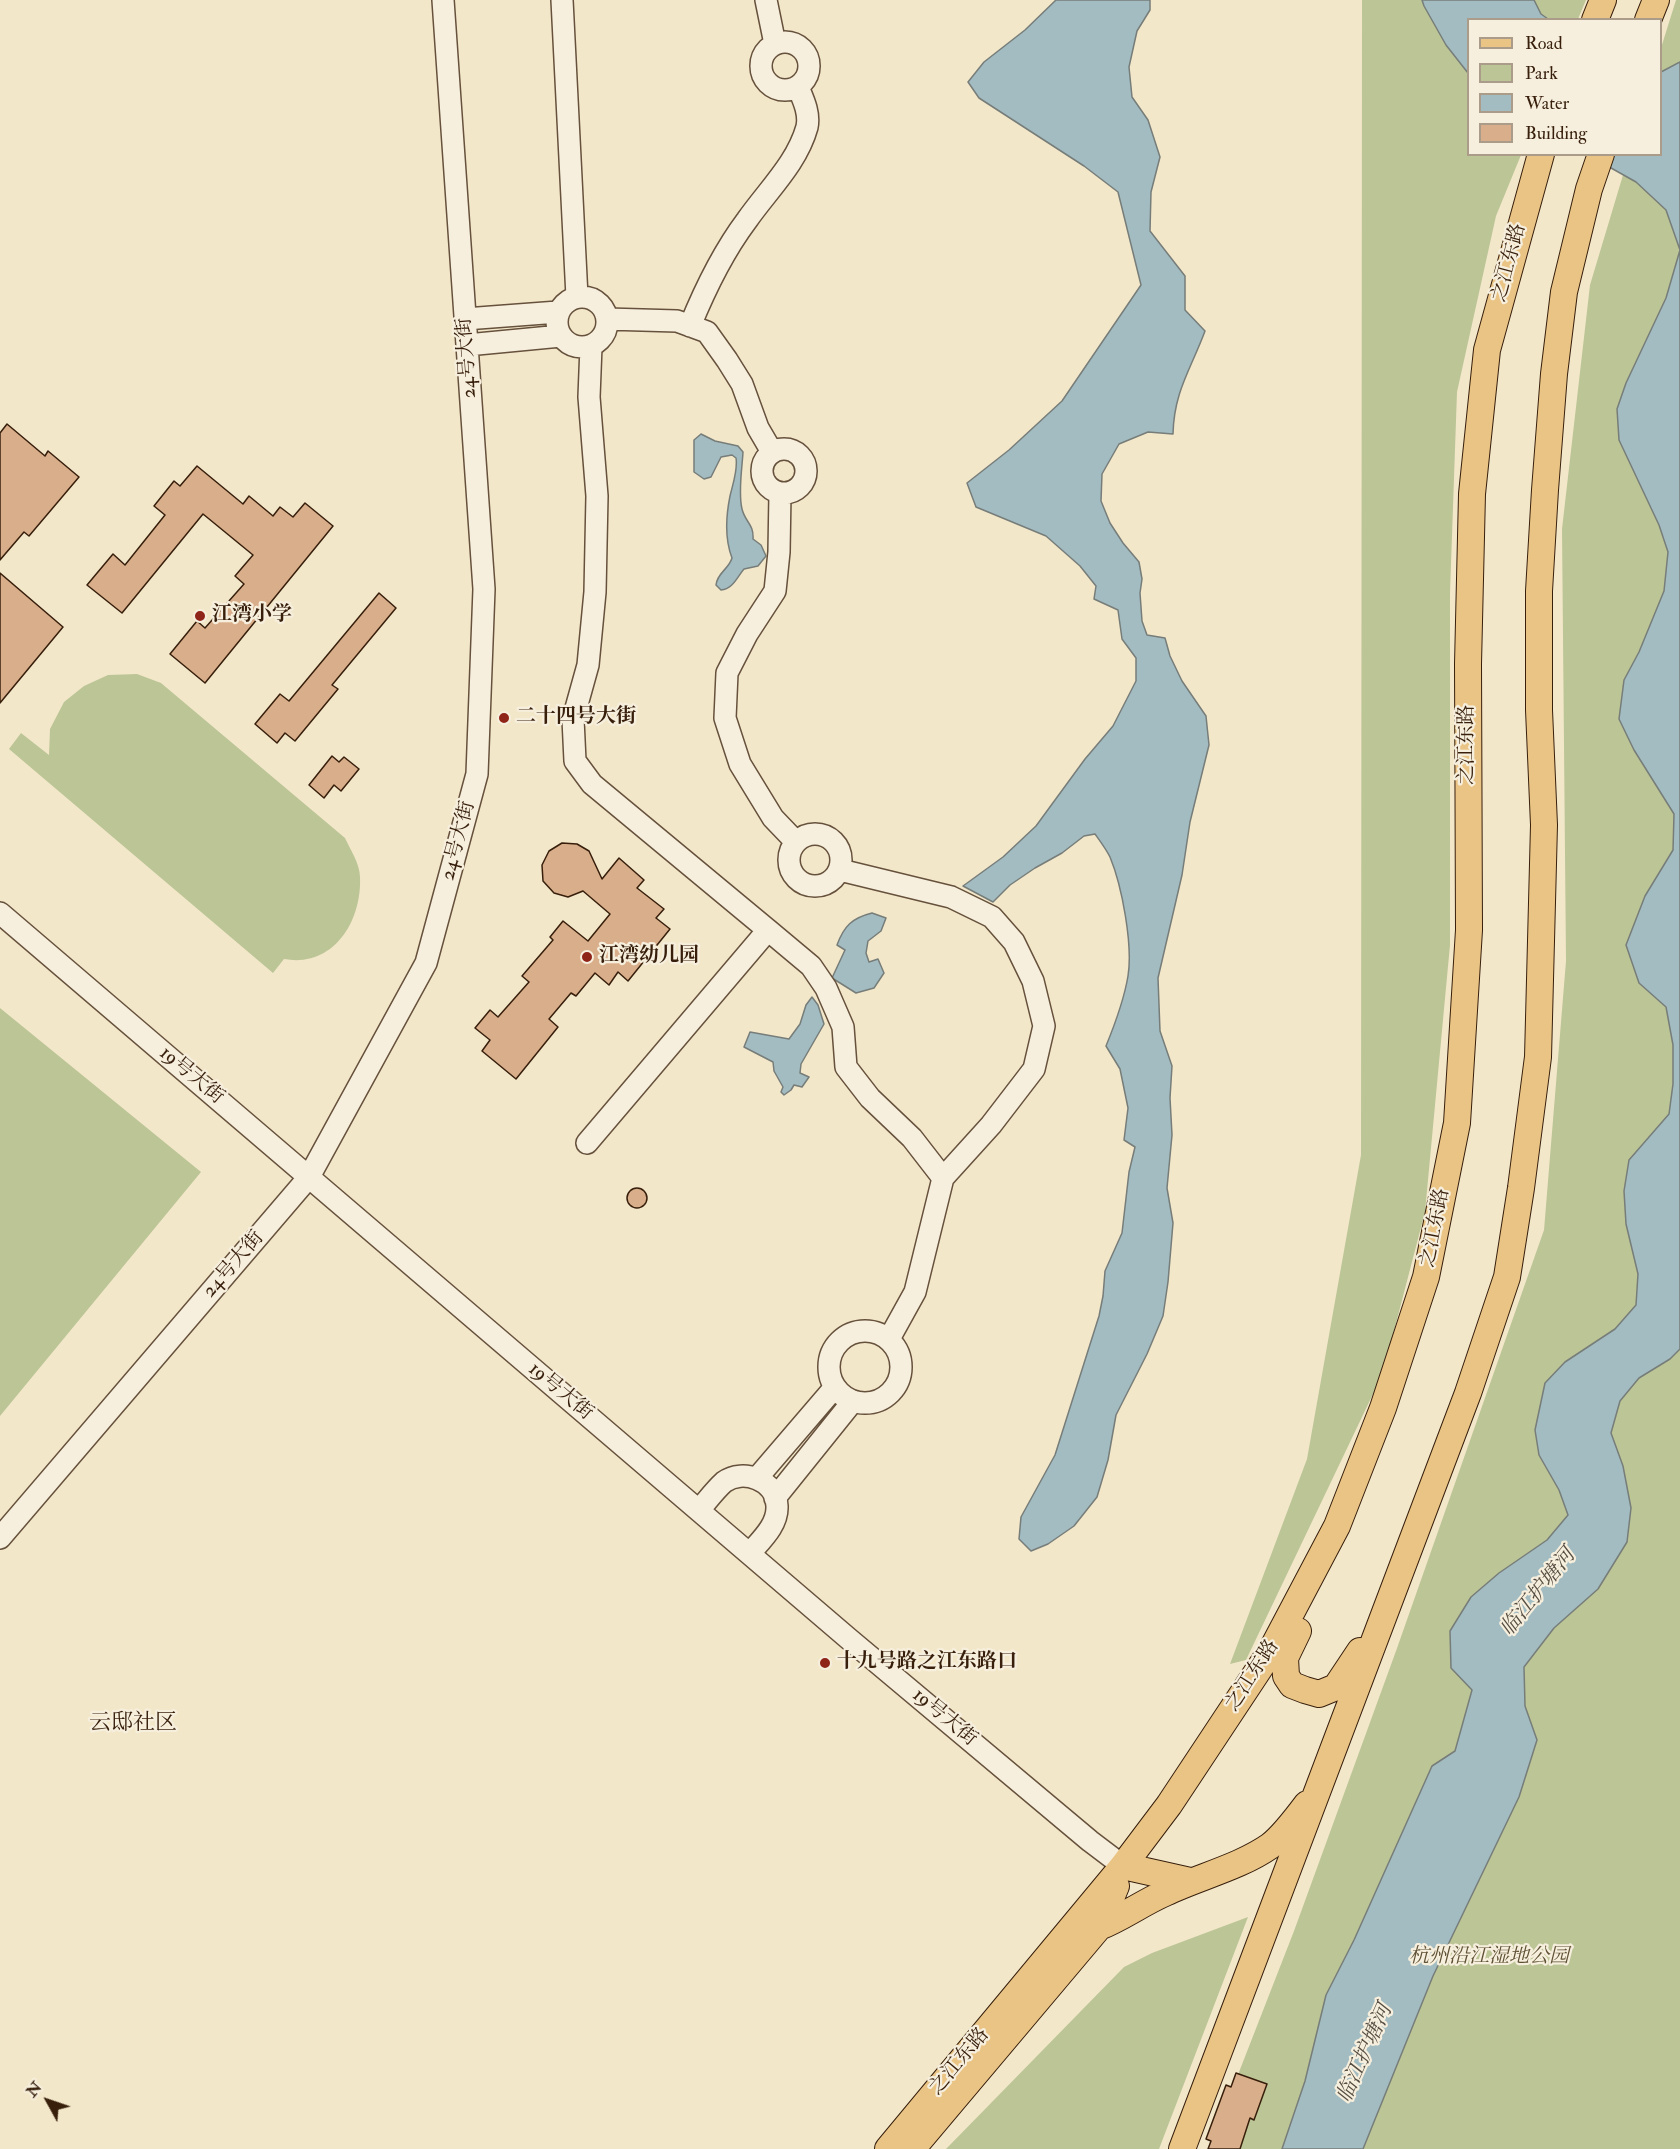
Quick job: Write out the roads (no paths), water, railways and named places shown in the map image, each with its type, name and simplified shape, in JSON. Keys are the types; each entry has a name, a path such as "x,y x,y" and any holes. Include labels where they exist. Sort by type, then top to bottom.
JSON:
{"main road":[{"path":"1649,18 1656,0"},
{"path":"1182,2149 1468,1393 1507,1277 1538,1056 1544,825 1539,710 1539,591 1554,374 1564,292 1589,189 1600,156"},
{"name":"之江东路","path":"888,2149 1124,1866 1169,1805 1271,1651 1337,1526 1383,1408 1426,1277 1457,1123 1469,930 1468,664 1472,494 1487,350 1539,159"},
{"path":"1351,1490 1353,1512 1337,1554 1285,1658 1286,1676 1292,1685 1319,1694 1336,1688 1385,1613"},
{"path":"1099,1928 1117,1920 1147,1901 1244,1860 1272,1845 1303,1809 1321,1783"},
{"path":"1099,1928 1124,1866 1190,1881"},
{"name":"之江东路","path":"912,2149 1099,1928"}],"street":[{"name":"24号大街","path":"0,1538 309,1177 426,963 477,774 484,590 443,0"},
{"path":"562,0 577,297"},
{"path":"766,0 775,44"},
{"path":"783,42 795,44 805,51 809,58 808,74 798,87 783,90 776,88 764,78 761,63 764,55 775,44 783,42"},
{"path":"690,326 722,258 746,220 772,188 796,152 807,125 806,107 798,87"},
{"path":"577,297 586,297 600,304 607,319 604,335 591,346 574,346 561,336 557,329 558,312 569,300 577,297"},
{"path":"465,319 558,312"},
{"path":"607,319 677,321 707,332 742,384 758,428 772,452"},
{"path":"467,345 561,336"},
{"path":"591,346 589,397 597,496 595,592 588,665 573,719 575,761 592,784 811,966 826,988 843,1027 846,1067 870,1098 912,1138 943,1178"},
{"path":"778,449 793,450 799,454 806,467 806,474 800,487 794,491 780,493 767,486 761,471 762,464 772,452 778,449"},
{"path":"780,493 779,552 775,591 747,634 727,673 725,718 740,764 773,818 796,842"},
{"path":"812,834 821,834 830,838 836,844 842,861 836,877 822,886 805,884 798,880 790,866 789,857 796,842 812,834"},
{"path":"840,870 951,897 992,917 1014,942 1033,981 1044,1026 1034,1069 992,1125 943,1178 915,1292 889,1339"},
{"name":"19号大街","path":"0,913 699,1510 1090,1841 1124,1866"},
{"path":"587,1143 768,930"},
{"path":"868,1330 889,1339 897,1349 901,1361 901,1373 897,1385 888,1395 877,1401 865,1403 853,1401 843,1395 835,1387 830,1376 831,1354 837,1344 856,1331 868,1330"},
{"path":"757,1478 835,1387"},
{"path":"775,1498 853,1401"},
{"path":"699,1510 725,1481 742,1475 757,1478 773,1491 777,1506 772,1525 750,1553"}],"water":[{"path":"1056,0 1150,0 1150,10 1137,31 1129,67 1132,97 1148,120 1160,157 1151,192 1150,231 1185,276 1185,310 1205,331 1176,405 1173,434 1148,432 1119,444 1102,474 1101,501 1110,523 1139,562 1142,579 1140,593 1142,621 1147,635 1165,638 1170,656 1182,681 1206,716 1209,745 1190,822 1182,875 1158,978 1160,1031 1172,1066 1170,1098 1172,1135 1167,1188 1173,1223 1163,1316 1147,1354 1116,1415 1108,1460 1097,1497 1074,1526 1048,1544 1031,1551 1019,1539 1021,1517 1055,1455 1099,1316 1105,1271 1122,1233 1129,1172 1135,1147 1124,1140 1128,1108 1120,1069 1106,1046 1122,1003 1128,976 1129,948 1122,899 1110,857 1105,848 1095,834 1084,836 1062,853 1010,885 993,902 963,886 1003,857 1036,826 1085,759 1113,726 1136,681 1136,658 1122,639 1118,610 1094,599 1096,586 1080,566 1046,536 976,507 967,483 1009,450 1062,401 1141,285 1118,192 1084,166 979,98 968,82 984,62 1025,30"},
{"path":"1422,0 1534,0 1541,14 1547,18 1467,18 1467,72 1446,45"},
{"path":"1680,62 1680,250 1666,210 1636,182 1590,156 1662,156 1662,71"},
{"name":"临江护塘河","path":"1680,250 1680,1349 1670,1359 1639,1378 1620,1401 1611,1433 1623,1466 1631,1508 1627,1542 1598,1589 1554,1628 1524,1667 1525,1706 1537,1740 1519,1797 1433,1976 1363,2149 1282,2149 1305,2081 1326,1995 1354,1940 1432,1766 1455,1751 1472,1690 1451,1668 1450,1631 1471,1597 1499,1573 1547,1540 1568,1515 1559,1490 1539,1455 1535,1430 1545,1383 1565,1362 1615,1329 1636,1305 1638,1274 1626,1224 1624,1191 1629,1160 1669,1114 1673,1084 1673,1045 1666,1007 1639,983 1626,945 1645,896 1673,850 1674,814 1634,750 1619,719 1624,680 1639,652 1664,591 1668,552 1659,525 1619,440 1617,409 1626,383 1666,298"},
{"path":"701,434 715,441 738,446 743,452 740,488 742,509 751,526 753,539 761,545 766,556 758,566 744,569 732,585 721,590 716,585 717,581 732,558 728,544 727,520 736,472 736,458 732,455 721,457 711,477 704,479 694,472 694,440"},
{"path":"872,913 886,918 881,931 868,941 866,953 869,962 878,959 884,973 874,988 856,993 832,978 845,950 837,945 850,924 859,917"},
{"path":"812,997 818,1005 824,1024 801,1064 800,1073 809,1077 802,1087 794,1085 784,1095 781,1092 783,1087 774,1071 773,1062 744,1047 750,1032 789,1039 800,1024 806,1005"}],"place":[{"name":"江湾小学","path":"200,616"},
{"name":"二十四号大街","path":"504,718"},
{"name":"江湾幼儿园","path":"587,957"},
{"name":"十九号路之江东路口","path":"825,1663"}],"district":[{"name":"云邸社区","path":"133,1724"}],"park label":[{"name":"杭州沿江湿地公园","path":"1489,1958"}]}
